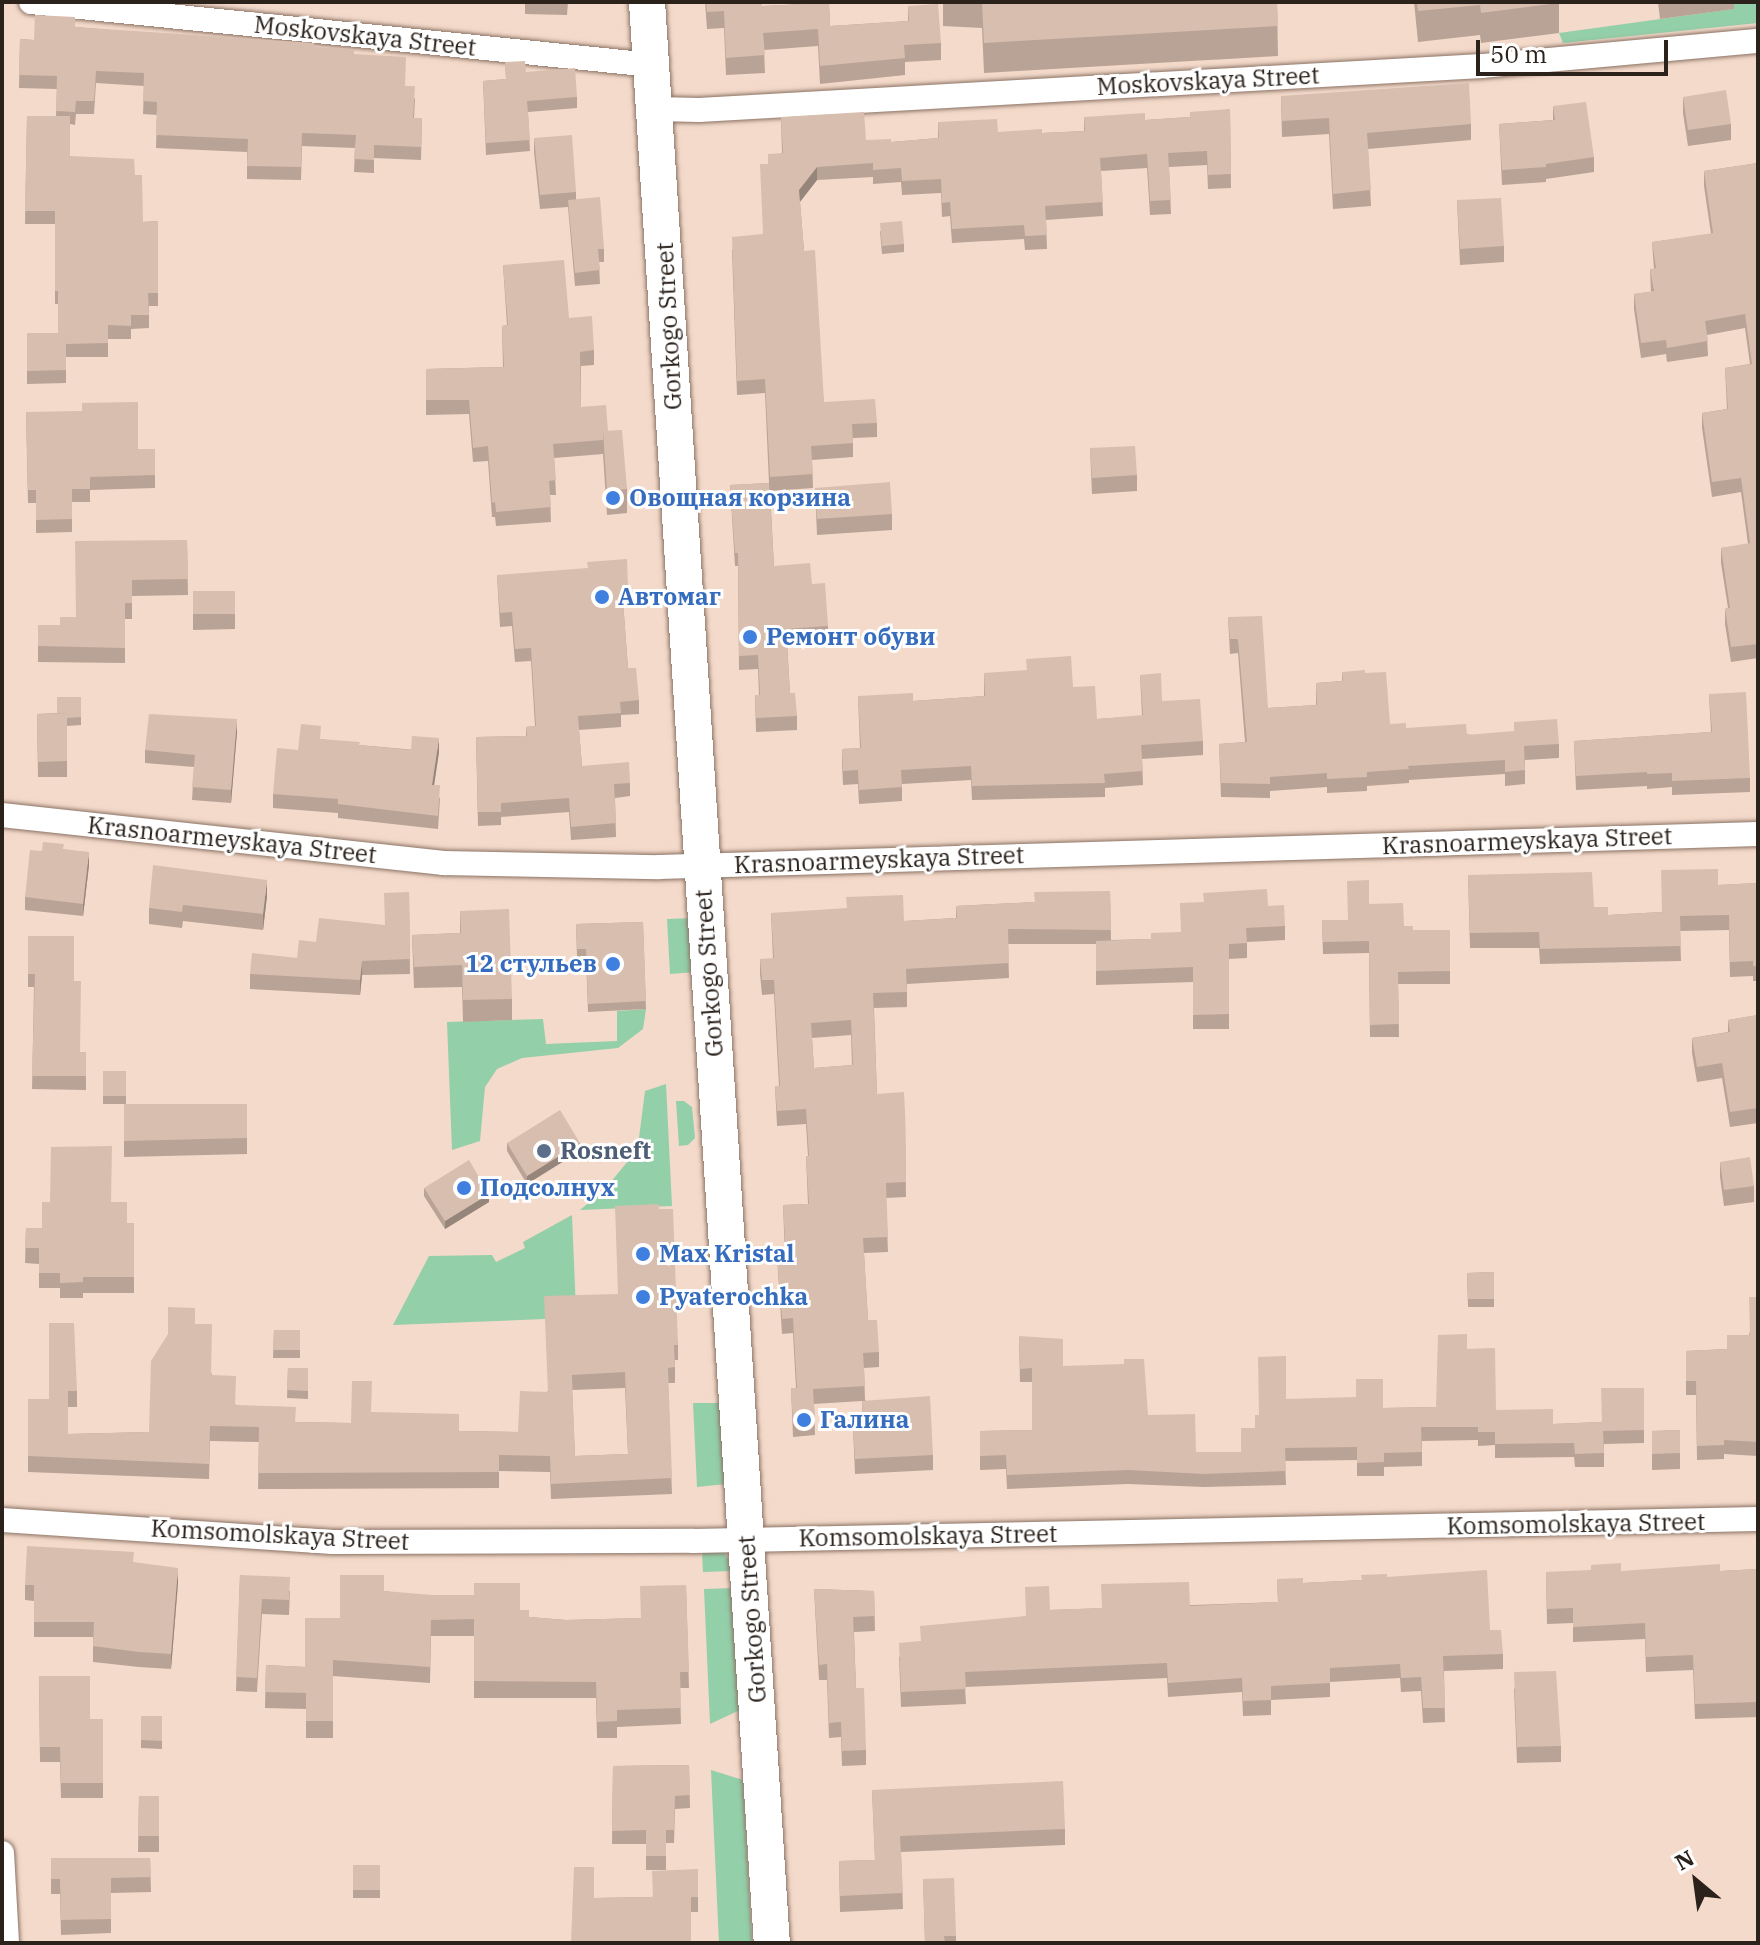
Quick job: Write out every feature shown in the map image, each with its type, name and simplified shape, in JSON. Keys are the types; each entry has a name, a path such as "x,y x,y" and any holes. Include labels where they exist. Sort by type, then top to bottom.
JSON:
{"main road":[{"name":"Gorkogo Street","path":"647,2 772,1943"}],"street":[{"name":"Moskovskaya Street","path":"31,2 652,65"},
{"name":"Moskovskaya Street","path":"656,109 715,109 1482,66 1758,41"},
{"name":"Krasnoarmeyskaya Street","path":"2,815 443,863 701,865 1758,834"},
{"name":"Komsomolskaya Street","path":"2,1520 332,1542 747,1540 1758,1519"},
{"path":"2,1853 7,1943"}],"green space":[{"path":"1733,2 1758,2 1758,23 1563,43 1559,33 1733,9"},
{"path":"692,918 695,972 670,974 667,919"},
{"path":"646,1009 643,1029 618,1048 522,1058 497,1069 485,1087 480,1141 452,1150 447,1022 543,1019 546,1044 617,1041 617,1011"},
{"path":"666,1084 672,1206 580,1210 605,1189 628,1161 639,1138 645,1091"},
{"path":"676,1101 684,1101 692,1107 695,1138 688,1145 679,1146"},
{"path":"572,1215 576,1311 545,1319 393,1325 429,1256 492,1255 496,1262 525,1248 523,1242"},
{"path":"693,1403 722,1403 726,1484 697,1487"},
{"path":"723,1552 731,1562 732,1571 703,1572 702,1553"},
{"path":"733,1588 740,1710 710,1724 704,1589"},
{"path":"711,1770 743,1780 752,1943 719,1943"}],"building":[{"path":"706,2 762,2 762,6 829,2 830,26 909,21 908,6 938,4 941,43 904,45 905,58 820,66 818,29 763,33 765,55 726,58 724,11 707,12"},
{"path":"982,2 1277,2 1278,26 984,43"},
{"path":"1417,2 1559,3 1481,13 1480,5 1418,11"},
{"path":"35,15 75,17 75,27 314,43 314,47 354,49 354,54 406,57 405,86 415,86 413,118 422,118 421,147 374,145 374,160 354,159 356,135 302,133 301,167 247,166 248,139 156,135 157,102 143,101 144,73 96,71 94,101 76,101 75,112 56,111 57,76 19,75 20,39 34,40"},
{"path":"525,61 526,72 575,68 577,97 527,101 530,140 486,143 483,81 506,79 505,62"},
{"path":"1469,83 1471,124 1367,133 1371,190 1333,194 1329,118 1282,121 1281,96"},
{"path":"1726,90 1731,124 1688,130 1683,97"},
{"path":"1586,102 1594,157 1546,164 1546,167 1502,170 1499,124 1555,120 1553,106"},
{"path":"1230,109 1231,174 1208,175 1207,151 1168,153 1171,200 1150,201 1147,154 1100,158 1103,202 1045,206 1047,235 1025,236 1024,225 952,229 950,202 942,203 941,179 902,181 901,168 873,170 873,163 817,167 799,190 804,251 815,250 824,402 875,399 877,423 852,424 853,443 811,446 813,474 770,477 765,379 737,381 732,237 763,234 760,164 768,164 768,154 783,153 781,117 864,112 866,140 891,139 891,142 939,138 938,122 997,119 998,132 1042,129 1042,133 1085,131 1084,117 1145,113 1145,120 1190,117 1190,112"},
{"path":"27,116 70,116 70,156 134,159 135,175 142,175 143,222 158,221 158,293 148,293 149,315 131,315 131,326 108,325 108,343 66,344 66,370 27,371 27,333 58,333 58,291 55,291 55,211 25,211"},
{"path":"572,135 576,192 540,195 534,138"},
{"path":"1758,163 1758,644 1731,647 1725,609 1730,608 1721,548 1750,543 1741,478 1712,482 1702,413 1728,409 1725,368 1752,364 1745,314 1705,321 1708,341 1667,348 1666,340 1641,343 1634,294 1654,291 1650,269 1656,268 1652,242 1713,233 1704,171"},
{"path":"600,197 604,249 598,249 600,270 575,273 568,200"},
{"path":"1501,198 1504,246 1460,249 1457,200"},
{"path":"902,221 904,244 882,246 880,223"},
{"path":"564,260 569,318 592,316 594,350 580,352 581,407 606,405 608,431 603,431 603,440 553,444 556,480 549,481 551,507 496,512 495,502 492,503 488,446 473,448 469,400 426,400 426,369 504,367 502,326 508,325 503,265"},
{"path":"138,402 138,449 155,449 155,475 90,477 90,489 72,489 72,519 36,520 36,490 28,490 26,412 82,411 82,403"},
{"path":"622,430 627,489 607,491 603,431"},
{"path":"1135,446 1137,475 1092,478 1090,448"},
{"path":"890,482 892,514 817,519 815,488"},
{"path":"769,483 774,566 810,563 812,584 825,583 828,626 786,629 790,693 795,693 797,716 756,718 755,695 760,695 758,655 739,656 738,553 735,553 730,485"},
{"path":"187,540 188,579 132,580 132,603 125,603 125,648 38,646 38,625 60,625 60,617 76,617 75,541"},
{"path":"627,559 628,587 622,588 628,668 636,668 639,700 620,702 621,713 578,716 582,766 629,762 630,783 614,784 616,823 571,827 569,798 501,803 501,812 478,812 476,737 527,736 526,727 536,726 531,648 515,649 512,612 500,613 497,575 588,568 587,562"},
{"path":"193,591 235,591 235,614 193,614"},
{"path":"1262,616 1268,708 1317,705 1316,683 1343,681 1342,672 1386,672 1390,724 1406,723 1406,728 1466,724 1467,735 1514,731 1514,722 1557,719 1559,744 1524,746 1525,770 1505,772 1505,760 1408,766 1409,769 1367,772 1367,777 1327,779 1327,773 1270,777 1270,784 1221,783 1219,744 1247,742 1238,639 1230,639 1228,617"},
{"path":"1071,656 1073,687 1095,686 1097,719 1143,715 1140,675 1161,673 1162,701 1200,699 1203,741 1141,745 1143,771 1104,774 1105,783 972,786 971,766 901,770 902,787 859,790 858,770 843,771 842,749 861,748 858,696 913,693 913,701 985,696 984,673 1027,670 1026,659"},
{"path":"1746,692 1750,778 1672,781 1672,773 1647,772 1576,776 1574,741 1712,732 1709,694"},
{"path":"57,697 81,697 81,717 67,718 67,713 57,713"},
{"path":"67,713 67,761 38,762 37,714"},
{"path":"149,714 237,719 231,790 192,787 195,755 145,750"},
{"path":"301,724 321,726 320,739 360,742 359,745 411,750 412,736 439,738 432,785 440,785 438,816 338,804 338,799 273,794 277,748 298,750"},
{"path":"43,842 64,844 63,849 89,852 83,904 25,897 30,850 42,851"},
{"path":"153,865 267,880 263,914 183,905 182,912 149,908"},
{"path":"1718,869 1718,885 1758,883 1758,966 1753,966 1753,961 1730,962 1729,915 1680,916 1681,946 1540,949 1539,932 1470,933 1468,875 1592,872 1594,907 1608,907 1608,915 1662,912 1661,870"},
{"path":"1369,880 1369,904 1403,903 1404,926 1413,926 1413,930 1450,930 1450,971 1398,972 1399,1024 1370,1025 1369,941 1323,942 1322,920 1348,920 1347,881"},
{"path":"1267,889 1268,906 1284,905 1285,926 1246,928 1247,943 1229,944 1229,1014 1193,1015 1193,967 1096,971 1096,941 1151,939 1151,933 1181,932 1180,903 1204,902 1203,893"},
{"path":"1110,891 1111,930 1008,929 1009,963 906,969 907,992 873,993 877,1094 904,1092 905,1112 906,1182 886,1183 888,1237 863,1238 868,1320 877,1320 879,1352 863,1353 865,1386 813,1389 815,1420 793,1422 791,1388 797,1388 793,1318 782,1319 777,1256 786,1256 783,1205 809,1204 806,1156 809,1156 806,1109 777,1111 775,1086 780,1086 774,980 762,980 760,959 774,958 771,913 847,908 846,897 903,895 904,921 957,918 956,906 1035,902 1034,892","holes":["851,1020 853,1065 814,1068 811,1023"]},
{"path":"409,892 410,959 362,961 360,980 250,974 252,953 297,958 299,940 316,942 319,918 385,925 384,893"},
{"path":"509,909 512,999 463,1000 462,965 414,967 412,935 461,933 460,911"},
{"path":"643,922 646,1001 588,1004 586,949 577,949 576,924"},
{"path":"28,936 74,936 74,981 81,981 80,1052 86,1052 86,1076 32,1076 35,974 28,974"},
{"path":"1758,1015 1758,1108 1730,1112 1722,1063 1697,1067 1692,1038 1730,1032 1728,1020"},
{"path":"103,1071 126,1071 126,1096 103,1096"},
{"path":"124,1104 247,1104 247,1138 124,1141"},
{"name":"Rosneft","path":"560,1110 580,1143 527,1176 507,1143"},
{"path":"112,1146 111,1202 127,1202 127,1223 134,1223 134,1277 83,1277 83,1282 60,1283 60,1273 39,1273 39,1248 25,1248 26,1228 42,1228 42,1202 50,1202 51,1147"},
{"path":"1750,1157 1754,1186 1724,1190 1720,1162"},
{"path":"469,1160 489,1194 445,1221 424,1188"},
{"path":"659,1204 659,1209 673,1209 678,1345 674,1345 675,1367 668,1368 672,1478 551,1484 550,1456 499,1455 499,1472 258,1473 259,1427 210,1426 209,1464 28,1456 28,1399 49,1399 49,1323 74,1323 77,1391 68,1391 68,1434 149,1432 151,1361 168,1334 168,1307 195,1308 195,1324 212,1324 211,1375 236,1376 235,1405 296,1407 295,1422 351,1423 352,1381 372,1381 371,1412 459,1414 459,1431 518,1432 520,1391 548,1392 544,1296 618,1294 615,1206","holes":["625,1372 628,1454 575,1456 572,1375"]},
{"path":"1494,1272 1494,1299 1468,1299 1467,1273"},
{"path":"1749,1297 1758,1297 1758,1442 1724,1440 1724,1445 1697,1446 1696,1381 1686,1381 1686,1351 1727,1349 1727,1335 1750,1335"},
{"path":"274,1330 300,1330 300,1350 273,1350"},
{"path":"1467,1334 1467,1349 1495,1348 1496,1410 1553,1409 1553,1424 1602,1422 1601,1388 1644,1388 1644,1430 1603,1431 1604,1453 1575,1454 1574,1443 1495,1444 1495,1432 1478,1432 1478,1427 1421,1427 1422,1452 1384,1453 1384,1462 1357,1463 1357,1447 1285,1448 1286,1471 1204,1474 1128,1470 1007,1475 1006,1455 980,1456 980,1431 1032,1430 1032,1368 1020,1369 1019,1336 1063,1339 1063,1366 1124,1364 1124,1359 1144,1359 1148,1415 1195,1414 1196,1452 1241,1452 1241,1428 1255,1428 1255,1415 1259,1415 1258,1357 1286,1356 1286,1399 1356,1397 1356,1379 1383,1379 1383,1408 1436,1407 1438,1335"},
{"path":"288,1368 308,1368 308,1391 287,1390"},
{"path":"930,1396 933,1455 855,1459 853,1427 864,1427 862,1401"},
{"path":"1680,1430 1680,1453 1652,1454 1652,1431"},
{"path":"27,1546 134,1552 133,1562 178,1568 171,1654 93,1646 94,1622 34,1622 34,1585 25,1585"},
{"path":"1621,1563 1621,1571 1720,1564 1720,1571 1758,1569 1758,1702 1695,1704 1693,1655 1646,1657 1645,1623 1573,1627 1573,1608 1547,1609 1546,1572 1591,1570 1591,1565"},
{"path":"1487,1570 1490,1630 1501,1630 1503,1654 1443,1656 1445,1708 1423,1708 1421,1677 1401,1678 1400,1664 1330,1668 1330,1683 1271,1686 1271,1700 1243,1701 1242,1678 1168,1683 1167,1663 965,1672 966,1689 901,1692 899,1643 921,1641 920,1626 1026,1616 1025,1587 1049,1586 1050,1610 1102,1608 1101,1584 1189,1582 1190,1606 1278,1602 1277,1579 1303,1578 1303,1583 1362,1580 1361,1575 1387,1574 1387,1577"},
{"path":"240,1575 290,1577 289,1600 262,1599 257,1678 236,1677"},
{"path":"340,1575 384,1575 384,1591 432,1595 474,1595 474,1583 520,1583 520,1610 529,1610 529,1617 566,1620 641,1618 640,1586 686,1585 689,1672 680,1672 681,1708 617,1710 617,1721 597,1722 596,1682 474,1681 474,1619 431,1620 430,1667 333,1660 333,1721 306,1721 306,1693 265,1692 266,1665 305,1667 305,1618 340,1618"},
{"path":"814,1589 874,1591 875,1616 853,1617 856,1688 864,1688 866,1750 842,1751 841,1722 829,1723 827,1664 819,1665"},
{"path":"1556,1671 1561,1746 1517,1747 1514,1672"},
{"path":"39,1676 90,1676 90,1719 103,1719 103,1783 61,1783 60,1747 40,1747"},
{"path":"141,1716 162,1716 162,1741 141,1740"},
{"path":"689,1765 690,1795 675,1796 674,1830 666,1830 666,1856 646,1856 646,1830 612,1831 613,1766"},
{"path":"1063,1781 1065,1829 900,1836 903,1893 840,1896 839,1861 875,1860 872,1790"},
{"path":"139,1796 159,1796 159,1836 138,1836"},
{"path":"51,1858 150,1858 151,1877 111,1878 111,1919 61,1920 60,1879 51,1879"},
{"path":"353,1865 380,1865 380,1890 353,1890"},
{"path":"574,1867 594,1867 594,1898 653,1897 652,1871 698,1869 698,1897 691,1897 691,1943 571,1943"},
{"path":"954,1878 956,1936 944,1936 945,1943 925,1943 923,1879"}],"place":[{"name":"Овощная корзина","path":"613,498"},
{"name":"Автомаг","path":"602,597"},
{"name":"Ремонт обуви","path":"750,637"},
{"name":"12 стульев","path":"613,964"},
{"name":"Rosneft","path":"544,1151"},
{"name":"Подсолнух","path":"464,1188"},
{"name":"Max Kristal","path":"643,1254"},
{"name":"Pyaterochka","path":"643,1297"},
{"name":"Галина","path":"804,1420"}]}
